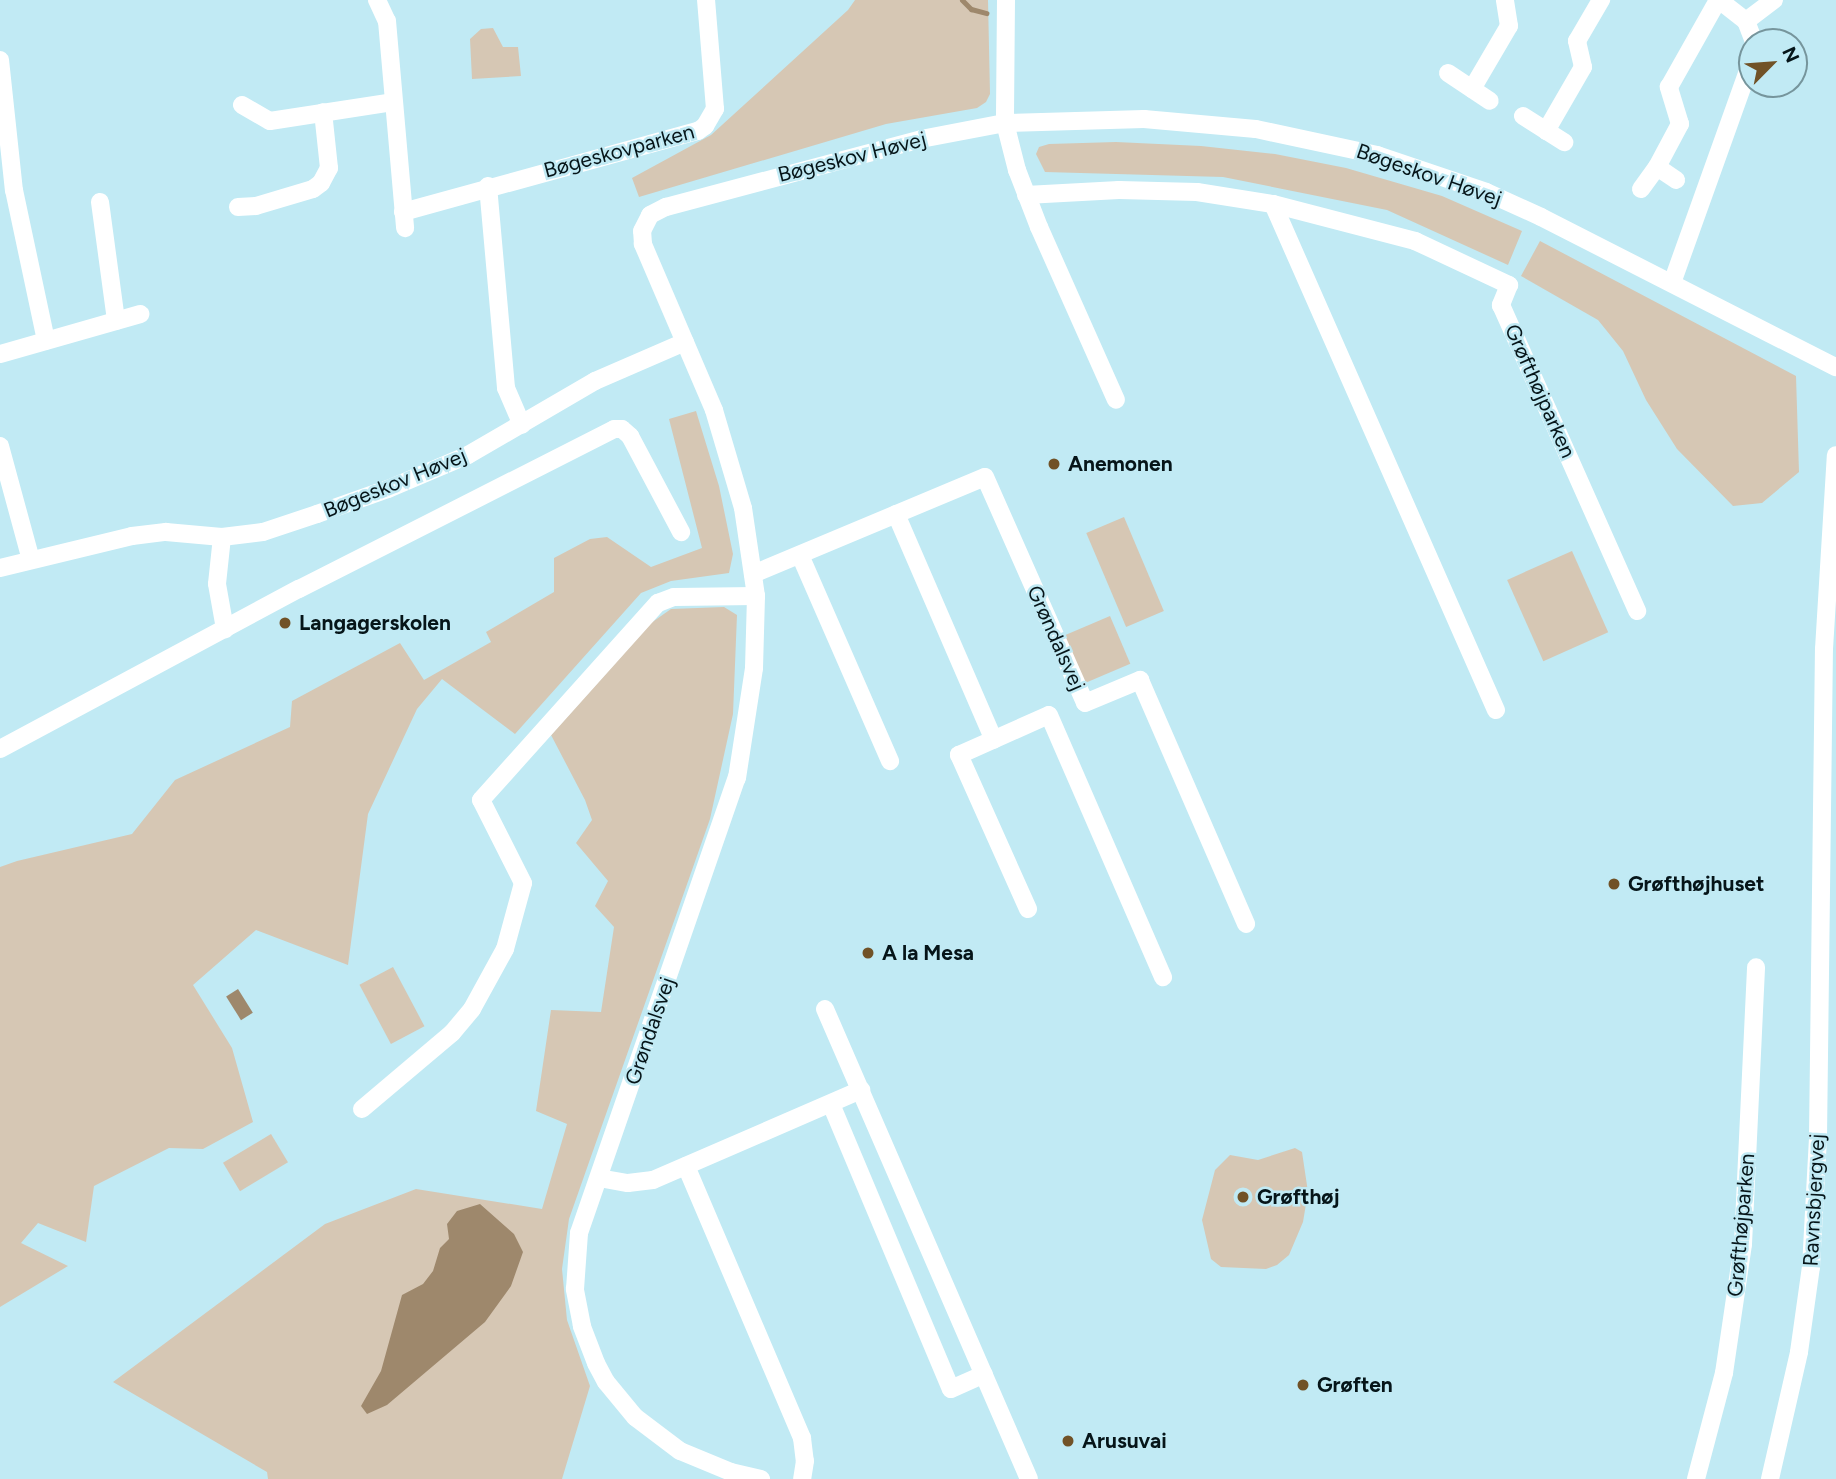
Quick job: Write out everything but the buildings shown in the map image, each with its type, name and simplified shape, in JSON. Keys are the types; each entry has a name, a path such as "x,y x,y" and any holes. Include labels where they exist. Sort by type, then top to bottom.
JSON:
{"street":[{"name":"Bøgeskovparken","path":"377,0 387,21 404,220 488,186 698,131 705,126 715,109 706,0"},
{"path":"1006,0 1005,123 1026,195 1116,400"},
{"path":"1472,89 1509,26 1505,0"},
{"path":"1546,131 1583,67 1577,41 1601,0"},
{"path":"1641,189 1681,124 1669,87 1718,0 1746,21 1749,28"},
{"path":"1746,21 1774,0"},
{"path":"0,60 14,190 46,341"},
{"path":"1448,73 1490,101"},
{"path":"1672,283 1738,98"},
{"path":"242,105 270,121 393,102"},
{"path":"238,207 257,206 313,189 321,183 328,168 323,113"},
{"path":"1523,116 1564,142"},
{"name":"Bøgeskov Høvej","path":"0,568 132,536 166,532 222,537 263,532 388,489 468,455 595,381 685,342 643,244 642,231 650,215 679,204 908,142 1005,123 1144,119 1256,129 1332,144 1430,171 1486,192 1836,367"},
{"path":"1657,167 1676,180"},
{"path":"488,186 506,388 522,425"},
{"name":"Grøfthøjparken","path":"1026,195 1119,190 1197,192 1273,204 1415,241 1509,285 1501,304 1637,611"},
{"path":"100,202 116,321"},
{"path":"1273,204 1496,710"},
{"path":"0,354 140,314"},
{"name":"Grøndalsvej","path":"685,342 714,410 743,508 755,596 754,668 737,778 579,1233 575,1289 587,1343 606,1382 635,1417 666,1443 709,1465 761,1479"},
{"name":"Bøgeskov Høvej","path":"0,750 225,629 614,429 622,429 630,436 681,532"},
{"path":"0,446 32,560"},
{"name":"Ravnsbjergvej","path":"1770,1479 1799,1352 1811,1267 1818,1137 1824,649 1836,455"},
{"name":"Grøndalsvej","path":"753,574 985,477 1085,703 1140,680 1246,924"},
{"path":"896,514 994,740"},
{"path":"222,537 217,584 225,629"},
{"path":"800,555 890,761"},
{"path":"362,1109 452,1033 472,1009 505,949 523,883 481,800 657,603 674,597 755,596"},
{"name":"Grøndalsvej","path":"1028,909 959,755 1049,715 1163,977"},
{"name":"Grøfthøjparken","path":"1696,1479 1724,1373 1743,1244 1756,967"},
{"path":"825,1009 1029,1479"},
{"path":"598,1178 640,1183 861,1090"},
{"path":"831,1104 951,1389 984,1374"},
{"path":"685,1166 802,1438 805,1461 802,1479"}],"shaded area":[{"path":"855,0 988,0 990,94 986,102 977,108 886,124 639,197 632,178 711,135 848,10"},
{"path":"493,28 503,47 518,47 521,76 472,79 470,39 481,29"},
{"path":"1116,142 1201,146 1275,154 1346,168 1442,196 1522,231 1508,265 1387,210 1223,177 1045,172 1036,154 1039,147 1049,144"},
{"path":"1540,241 1796,376 1799,472 1762,503 1733,506 1677,449 1646,400 1623,351 1598,320 1521,276"},
{"path":"696,411 719,486 733,554 729,573 671,581 641,593 515,734 442,679 417,709 368,814 348,965 256,930 193,985 232,1048 253,1122 203,1149 169,1148 94,1186 86,1242 38,1223 21,1243 68,1266 0,1307 0,867 132,834 175,780 290,727 292,701 400,643 424,680 491,642 486,632 554,592 554,558 590,539 607,537 651,567 702,548 669,419"},
{"path":"1124,517 1164,611 1126,627 1086,533"},
{"path":"1572,551 1608,632 1543,661 1507,580"},
{"path":"724,607 737,615 733,714 710,819 569,1219 562,1269 567,1320 590,1386 562,1479 268,1479 267,1472 113,1382 325,1224 416,1189 542,1209 567,1124 536,1111 551,1010 601,1012 614,927 595,906 608,881 576,843 592,820 585,800 551,735 651,623 671,609"},
{"path":"1110,616 1130,664 1083,684 1063,636"},
{"path":"393,967 424,1026 391,1044 359,985"},
{"path":"238,989 253,1013 241,1020 226,996"},
{"path":"271,1134 288,1162 240,1191 223,1163"},
{"path":"1295,1148 1302,1152 1308,1192 1303,1222 1289,1255 1277,1265 1266,1269 1221,1267 1211,1259 1202,1220 1215,1170 1230,1155 1258,1160"},
{"path":"480,1204 514,1234 523,1252 511,1286 485,1322 387,1405 367,1414 361,1406 381,1371 402,1295 423,1284 433,1271 440,1248 449,1239 447,1224 457,1211"}],"waterway":[{"path":"962,0 971,9 986,13"}],"place":[{"name":"Anemonen","path":"1054,464"},
{"name":"Langagerskolen","path":"285,623"},
{"name":"Grøfthøjhuset","path":"1614,884"},
{"name":"A la Mesa","path":"868,953"},
{"name":"Grøfthøj","path":"1243,1197"},
{"name":"Grøften","path":"1303,1385"},
{"name":"Arusuvai","path":"1068,1441"}]}
